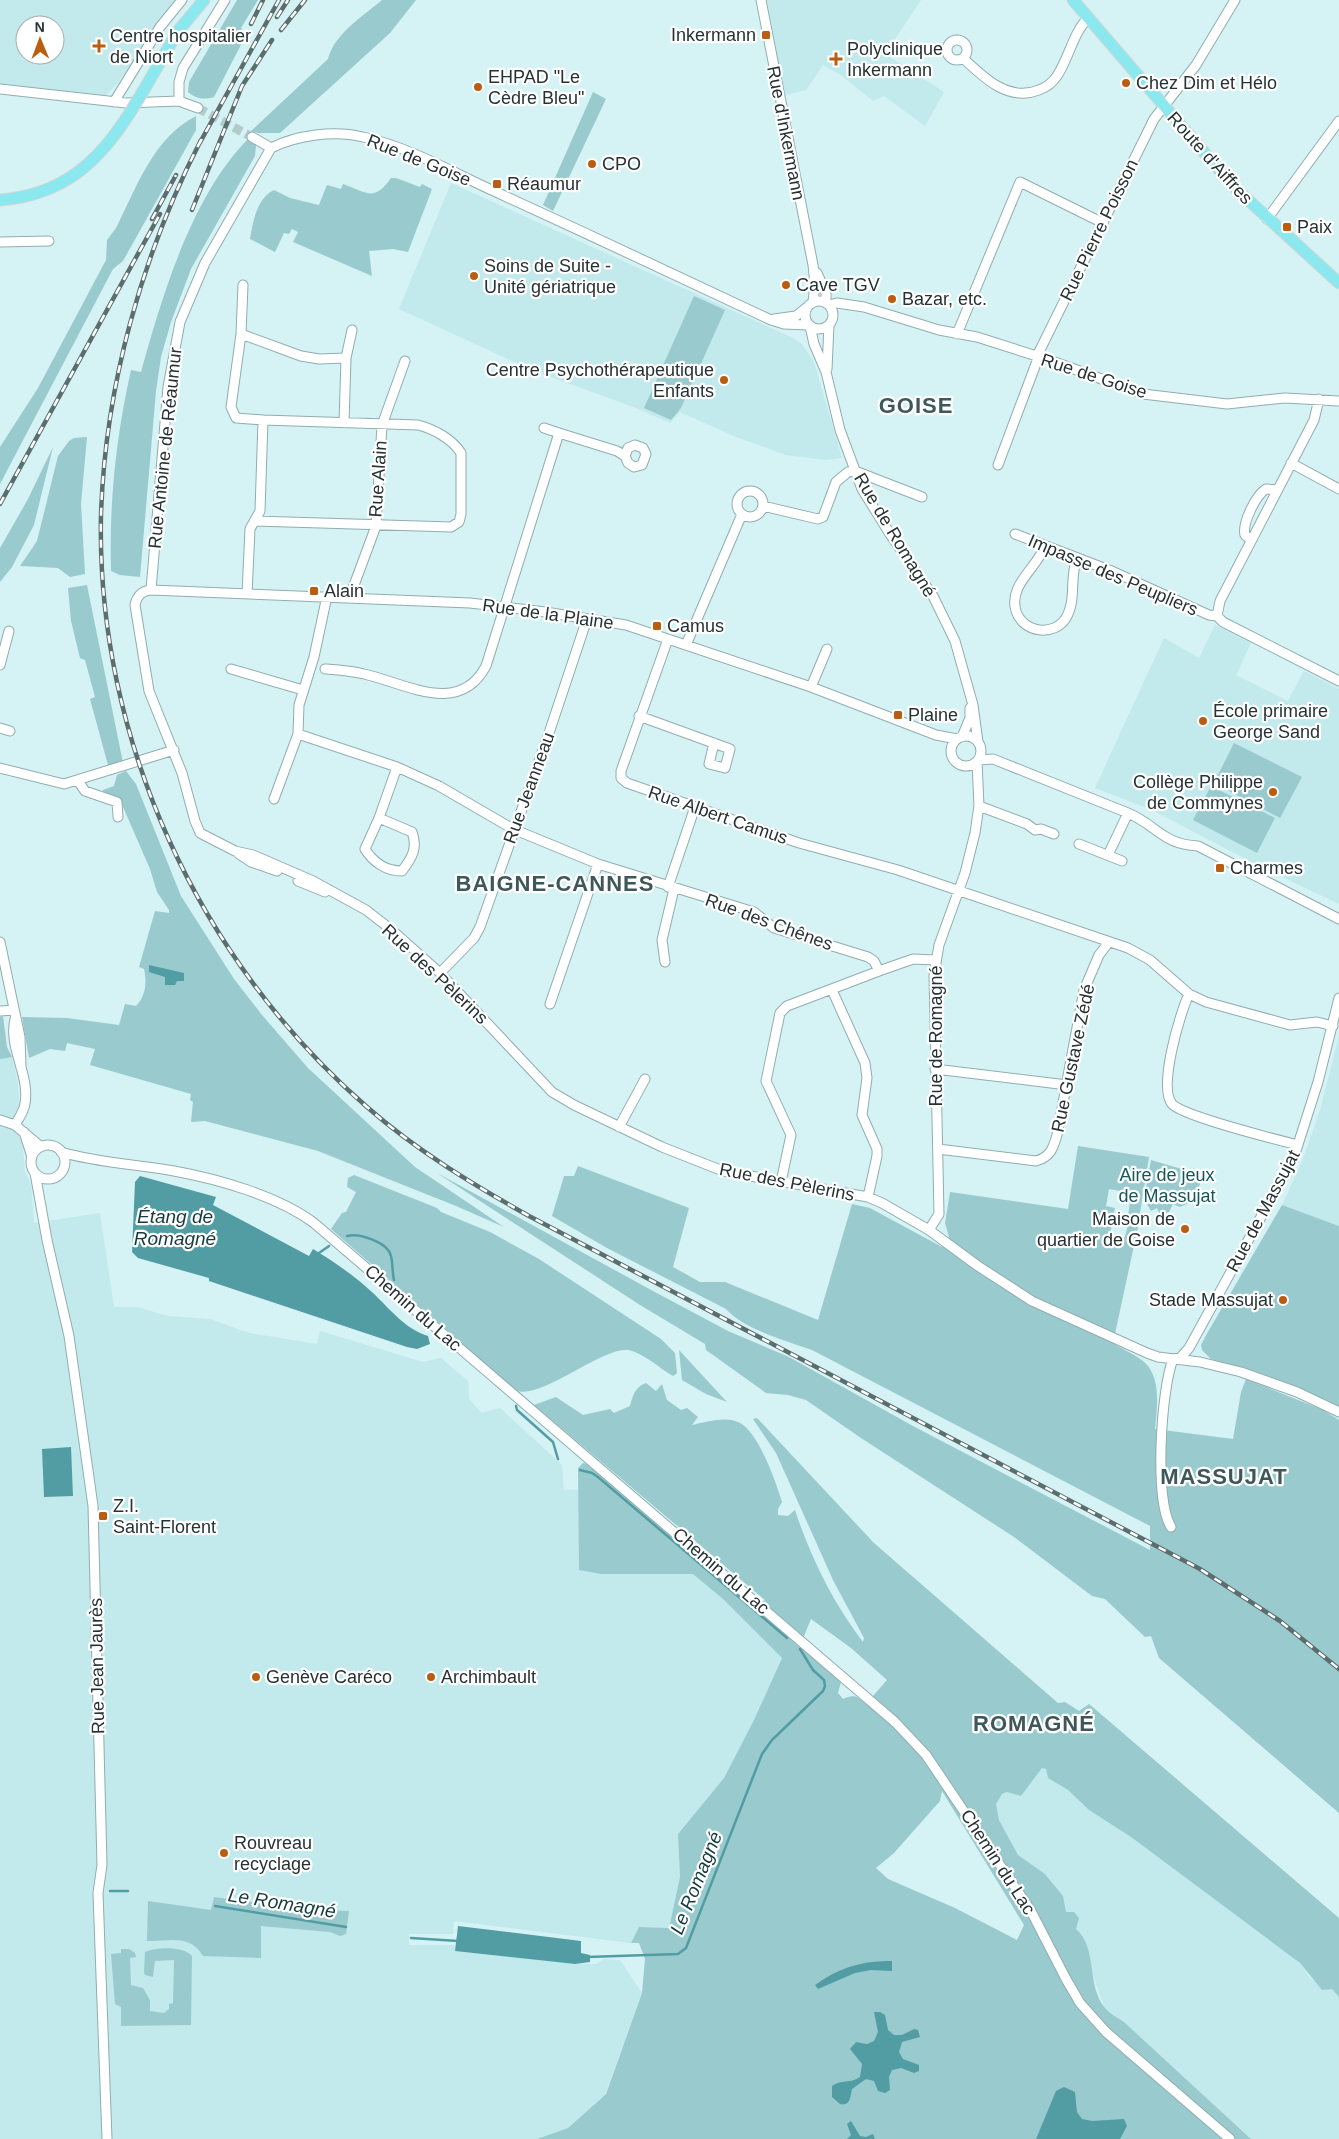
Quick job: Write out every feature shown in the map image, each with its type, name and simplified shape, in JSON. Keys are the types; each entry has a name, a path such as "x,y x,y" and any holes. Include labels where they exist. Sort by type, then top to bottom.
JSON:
{"main road":[{"path":"0,200 50,188 82,171 99,156 133,107 178,31 204,0"},
{"name":"Route d'Aiffres","path":"1073,0 1217,170 1267,219 1339,283"}],"street":[{"path":"114,102 160,27 182,0"},
{"path":"179,101 179,82 183,68 224,0"},
{"name":"Rue d'Inkermann","path":"760,0 813,265 815,284 809,305"},
{"name":"Rue Pierre Poisson","path":"998,465 1038,356 1154,119 1196,64 1236,0"},
{"path":"963,58 1006,91 1018,95 1029,94 1049,84 1058,75 1088,18"},
{"path":"0,89 114,102 133,107 179,101 198,108"},
{"path":"1267,219 1339,121"},
{"name":"Rue de Goise","path":"271,148 294,140 334,134 372,139 405,151 542,213 771,320 784,324 809,325"},
{"path":"252,137 271,148"},
{"name":"Rue Antoine de Réaumur","path":"152,590 168,387 180,322 204,263 271,148"},
{"path":"957,334 1020,182 1103,223"},
{"path":"0,242 49,241"},
{"name":"Rue d'Inkermann","path":"813,265 826,293 828,304"},
{"path":"243,284 241,334 232,413 240,420 418,425 427,427 457,447 463,459 461,514 459,522 451,527 254,521"},
{"path":"771,320 796,316 809,305 820,301 828,304 831,321"},
{"name":"Rue de Goise","path":"828,304 837,303 855,306 977,338 1024,354 1038,356 1108,381 1130,391 1171,399 1227,404 1275,398 1339,401"},
{"path":"809,305 805,317 809,325 818,329 831,321 844,309 855,306"},
{"name":"Rue de Romagné","path":"826,372 831,321"},
{"name":"Rue de Romagné","path":"809,325 814,344 826,372 840,430 862,489 932,596 955,641 976,719 979,744"},
{"path":"344,423 346,358 352,330"},
{"path":"241,334 301,356 319,360 346,358"},
{"name":"Rue Alain","path":"350,596 376,526 382,425 405,361"},
{"name":"Impasse des Peupliers","path":"1016,534 1209,615 1217,616 1220,601 1314,420 1319,399"},
{"path":"247,594 250,529 260,511 263,420"},
{"path":"544,428 617,451 625,456"},
{"path":"326,669 364,674 440,695 462,691 480,677 486,666 559,433"},
{"path":"1291,463 1339,489"},
{"path":"763,506 818,519 822,517 836,482 842,476 855,472 922,497"},
{"path":"686,645 742,514 738,502 745,492 758,494 763,506"},
{"path":"742,514 749,517 756,515 763,506"},
{"path":"1045,546 1039,560 1022,582 1015,603 1023,623 1033,628 1052,629 1064,620 1071,607 1072,573 1077,558"},
{"name":"Rue de la Plaine","path":"141,592 152,590 350,596 505,606 626,625 811,688 936,735 960,738"},
{"name":"Rue des Pèlerins","path":"141,592 135,606 145,675 174,750 198,830 203,836 235,851 253,855 313,881 366,910 393,931 440,973 552,1092 619,1127 714,1168 868,1197 930,1230 978,1266 1032,1301 1147,1354 1200,1362 1241,1372 1297,1392 1339,1412"},
{"path":"274,799 298,734 299,705 314,657 327,596"},
{"path":"1217,616 1223,622 1339,681"},
{"name":"Rue Jeanneau","path":"440,973 474,938 480,927 513,829 549,733 587,619"},
{"path":"0,665 9,631"},
{"name":"Rue Albert Camus","path":"668,639 621,771 622,778 627,783 808,846 898,870 1141,954 1190,994 1206,1002 1290,1025 1318,1022 1333,1026"},
{"path":"811,688 827,649"},
{"path":"231,669 303,690"},
{"name":"Rue de Romagné","path":"960,738 966,732 970,718 970,695"},
{"path":"639,716 714,743"},
{"path":"0,728 10,731"},
{"name":"Rue des Chênes","path":"298,734 397,767 439,786 513,829 598,864 754,912 774,928 868,957 874,961 879,971"},
{"name":"Rue de la Plaine","path":"936,735 951,752"},
{"path":"978,786 972,775 954,761 951,747 960,738 971,737 993,759 1128,813 1145,821 1170,841 1181,845 1198,846 1339,919"},
{"path":"978,761 979,744"},
{"path":"0,768 59,784 78,781 174,750"},
{"path":"961,766 970,766 978,761 993,759"},
{"name":"Rue de Romagné","path":"930,1230 939,1214 935,1069 936,960 971,849 979,806 978,761"},
{"path":"379,818 412,832 416,842 412,858 402,871 391,871 371,858 365,849 379,818 397,767"},
{"path":"78,781 85,791 117,802 118,816"},
{"path":"979,806 1027,824 1035,830 1041,829 1054,834"},
{"path":"665,962 662,940 671,888 695,807"},
{"path":"1108,855 1128,813"},
{"path":"1079,844 1122,861"},
{"path":"550,1004 598,864"},
{"path":"0,942 14,1014 13,1043 21,1068 25,1099 25,1106 15,1125"},
{"name":"Rue Gustave Zédé","path":"938,1149 1036,1161 1043,1159 1053,1148 1086,983 1099,955 1109,942"},
{"path":"781,1182 791,1135 781,1117 766,1077 780,1013 787,1006 913,959 936,960"},
{"path":"832,990 867,1070 862,1116 877,1149 868,1197"},
{"path":"1190,994 1178,1026 1167,1080 1167,1093 1172,1103 1182,1111 1298,1145"},
{"name":"Rue de Massujat","path":"1173,1359 1181,1357 1189,1348 1270,1204 1298,1145 1333,1026 1339,998"},
{"path":"0,1011 14,1014"},
{"path":"935,1069 1067,1085"},
{"path":"619,1127 645,1079"},
{"path":"0,1120 15,1125 41,1147"},
{"path":"24,1132 35,1173 48,1179 57,1176 64,1168 65,1162 61,1152 54,1146 41,1147 32,1157"},
{"name":"Chemin du Lac","path":"61,1152 90,1160 137,1165 202,1178 266,1198 303,1214 853,1685 912,1739 959,1802 1032,1912 1080,2003 1106,2032 1230,2139"},
{"name":"Chemin du Lac","path":"64,1168 90,1160"},
{"name":"Rue Jean Jaurès","path":"35,1173 51,1261 69,1336 93,1506 102,1865 98,1893 107,2139"},
{"path":"39,1198 48,1179"},
{"path":"1171,1527 1165,1514 1160,1485 1166,1397 1173,1359"}],"shaded area":[{"name":"Centre hospitalier de Niort","path":"0,0 176,0 117,84 104,97 0,84"},
{"name":"Polyclinique Inkermann","path":"767,0 921,0 885,54 944,92 925,126 884,96 873,101 842,76 823,65 806,90 785,95"},
{"path":"451,183 793,338 802,344 814,362 842,458 826,460 786,455 736,437 680,412 670,423 636,408 532,370 399,309"},
{"path":"1215,625 1251,643 1236,675 1288,701 1304,671 1339,689 1339,904 1259,866 1150,809 1095,788 1164,638 1199,658"},
{"path":"1339,1036 1339,1226 1282,1205 1303,1159 1320,1110"},
{"path":"12,1057 18,1084 25,1172 31,1184 34,1223 100,1213 114,1307 137,1307 168,1316 210,1319 249,1333 317,1344 320,1331 423,1362 441,1358 468,1381 469,1399 482,1413 500,1408 562,1465 564,1490 598,1489 723,1599 782,1658 754,1720 724,1778 678,1834 680,1877 669,1928 639,1927 631,1943 454,1921 453,1934 409,1934 409,1945 455,1945 455,1951 575,1964 596,1964 604,1959 620,1960 642,1993 605,2094 568,2128 537,2139 0,2139 0,1059"},
{"path":"1042,1768 1046,1769 1048,1778 1068,1790 1089,1810 1131,1837 1300,1963 1311,1979 1332,1989 1339,1997 1339,2139 1251,2139 1124,2022 1105,2009 1076,1929 1066,1912 1063,1896 1045,1874 1018,1855 999,1820 996,1810 996,1804 1002,1794 1007,1792 1021,1795"}],"green space":[{"path":"237,0 258,0 241,28 245,37 214,97 203,99 194,96 188,92 189,82"},
{"path":"382,0 416,0 390,33 280,133 258,133 251,131 328,59 337,41 350,26"},
{"path":"593,92 606,99 553,211 543,205"},
{"path":"196,116 196,130 123,261 113,269 0,484 0,447 38,388 106,260 107,240 116,228 139,180 157,150 181,125"},
{"path":"249,138 256,146 255,156 191,269 171,322 161,357 156,391 140,577 120,575 111,571 112,495 121,420 131,370 141,372 169,280 195,217 229,161"},
{"path":"391,178 420,187 422,184 432,189 408,252 393,249 369,251 372,276 293,242 298,232 292,229 289,234 284,233 275,252 250,239 254,218 260,204 274,190 290,198 319,205 327,185 341,189 343,184 365,192 375,193 385,186"},
{"path":"694,296 725,310 681,408 671,420 644,408"},
{"path":"87,437 81,504 85,574 70,577 58,568 20,566 37,541 58,456 69,441 74,438"},
{"path":"53,447 34,525 12,567 0,582 0,548 28,499"},
{"path":"87,585 123,763 108,765 90,699 95,697 85,660 80,658 71,621 68,588"},
{"path":"1234,743 1302,777 1280,818 1214,783"},
{"path":"126,771 136,784 181,896 234,979 262,1015 308,1068 415,1167 504,1227 318,1151 205,1121 191,1122 193,1102 190,1100 191,1094 90,1065 95,1049 67,1043 65,1051 50,1049 29,1058 22,1017 67,1018 119,1025 125,1004 136,1006 144,993 145,974 144,969 139,967 155,911 169,913 169,910 157,892 150,869 120,800 103,792 103,790 114,786 117,775"},
{"path":"1211,786 1275,818 1257,853 1193,820"},
{"path":"3,1016 7,1047 12,1057 0,1059 0,1017"},
{"path":"1078,1146 1149,1157 1139,1219 1128,1217 1131,1193 1109,1189 1106,1206 1115,1208 1110,1234 1125,1237 1128,1225 1138,1227 1113,1343 1143,1361 1153,1375 1157,1393 1155,1429 1233,1439 1241,1392 1246,1379 1323,1410 1339,1420 1339,1813 1159,1658 1151,1636 1145,1637 1105,1599 1092,1596 1014,1537 806,1400 788,1395 766,1393 706,1350 705,1344 640,1305 437,1173 728,1331 789,1357 913,1426 1150,1550 1150,1526 812,1350 743,1323 726,1309 607,1248 552,1216 564,1176 574,1176 578,1166 689,1208 673,1267 700,1282 725,1282 818,1320 852,1204 870,1208 942,1247 949,1237 945,1223 950,1192 1068,1209"},
{"name":"Aire de jeux de Massujat","path":"1151,1160 1202,1175 1196,1200 1180,1207 1173,1204 1169,1212 1160,1215 1157,1208 1151,1211 1147,1204 1143,1203"},
{"path":"354,1175 437,1208 441,1212 490,1232 539,1259 661,1339 675,1353 677,1373 673,1376 635,1352 629,1350 618,1351 589,1363 542,1387 528,1391 517,1391 331,1229 342,1213 346,1212 356,1192 347,1187 348,1178"},
{"name":"Stade Massujat","path":"1282,1205 1339,1226 1339,1407 1264,1375 1211,1359 1202,1350 1201,1345 1205,1337"},
{"path":"679,1350 727,1402 706,1394 682,1380"},
{"path":"646,1383 656,1391 662,1384 667,1400 681,1410 687,1408 698,1417 692,1425 715,1420 733,1420 745,1427 752,1435 771,1470 782,1502 778,1509 778,1515 788,1516 795,1510 823,1579 863,1642 864,1638 833,1580 776,1453 753,1419 757,1418 874,1543 1058,1703 1065,1702 1079,1711 1089,1704 1339,1918 1339,1997 1332,1989 1322,1990 1300,1963 1131,1837 1089,1810 1068,1790 1048,1778 1046,1769 1042,1768 1021,1796 1007,1792 1002,1794 996,1804 999,1820 1018,1855 1045,1874 1063,1896 1066,1912 1074,1912 1079,1918 1076,1929 1083,1937 1087,1946 1096,1989 1099,1999 1105,2008 1124,2022 1251,2139 537,2139 568,2128 606,2094 642,1993 645,1959 639,1943 631,1943 639,1927 669,1928 680,1877 678,1834 724,1778 754,1720 782,1658 723,1599 693,1574 601,1574 579,1570 578,1468 583,1463 592,1465 755,1607 765,1600 534,1405 556,1397 583,1415 610,1409 614,1413 630,1406 635,1392","holes":["811,1619 851,1648 887,1680 866,1704 855,1697 843,1699 838,1693 841,1682 800,1646","942,1791 1024,1925 1017,1940 955,1908 888,1879 876,1868 894,1853 940,1801"]},
{"path":"214,1897 310,1910 349,1911 346,1934 340,1936 330,1932 261,1926 261,1958 203,1956 192,1944 179,1940 147,1941 148,1901 211,1910"},
{"path":"170,1948 183,1950 192,1956 191,2025 121,2026 121,2007 115,2004 111,1954 121,1953 121,1949 129,1949 135,1953 136,1957 130,1958 131,1985 143,1988 150,2000 150,2011 164,2013 169,2009 169,2004 173,2003 174,1960 155,1961 153,1977 145,1975 145,1952"}],"water":[{"path":"149,965 184,973 184,981 177,981 175,985 165,985 165,977 149,972"},
{"name":"Étang de Romagné","path":"140,1176 216,1197 213,1205 309,1256 313,1249 359,1281 405,1324 428,1336 430,1344 417,1349 407,1347 209,1281 209,1278 138,1258 132,1252 135,1182"},
{"path":"71,1447 73,1496 44,1497 42,1449"},
{"path":"458,1926 581,1941 581,1953 590,1955 590,1962 575,1964 455,1951"},
{"path":"892,1961 892,1971 871,1970 855,1973 818,1989 815,1985 851,1966 871,1962"},
{"path":"874,2012 880,2012 885,2015 888,2030 894,2035 902,2035 914,2029 918,2030 920,2037 902,2042 899,2052 903,2059 919,2065 919,2071 914,2073 901,2068 892,2070 889,2077 890,2090 885,2093 878,2091 874,2081 866,2079 852,2089 846,2104 840,2104 832,2097 832,2086 860,2077 862,2064 850,2049 856,2042 867,2044 874,2041 878,2032"},
{"path":"1064,2087 1075,2092 1077,2112 1082,2119 1092,2121 1124,2119 1127,2126 1120,2139 1036,2139 1056,2091"},
{"path":"851,2121 860,2136 866,2137 873,2134 875,2139 847,2139 851,2135 847,2124"}],"waterway":[{"name":"Le Romagné","path":"347,1236 365,1237 385,1247 391,1256 394,1280"},
{"name":"Le Romagné","path":"319,1253 329,1246"},
{"name":"Le Romagné","path":"516,1406 517,1410 553,1442 558,1459"},
{"name":"Le Romagné","path":"580,1470 592,1473 598,1477 787,1638"},
{"name":"Le Romagné","path":"587,1957 678,1954 686,1948 762,1754 772,1740 823,1691 825,1686 824,1680 813,1670 800,1649"},
{"name":"Le Romagné","path":"110,1891 128,1891"},
{"name":"Le Romagné","path":"215,1906 346,1927"},
{"name":"Le Romagné","path":"411,1938 458,1941"}],"tunnel":[{"path":"198,108 252,137"}],"railway":[{"path":"251,24 263,0"},
{"path":"198,146 279,0"},
{"path":"277,17 288,0"},
{"path":"281,30 305,0"},
{"path":"192,210 242,86 272,40"},
{"path":"201,140 180,184 144,275 130,322 119,370 110,418 104,467 101,515 104,599 117,681 139,762 169,840 208,915 254,984 307,1049 367,1107 405,1138 466,1179 529,1216 1200,1569 1280,1621 1339,1669"},
{"path":"152,219 176,175"},
{"path":"0,504 160,214"}],"place":[{"name":"Inkermann","path":"766,35"},
{"name":"Centre hospitalier de Niort","path":"99,46"},
{"name":"Polyclinique Inkermann","path":"836,59"},
{"name":"Chez Dim et Hélo","path":"1126,83"},
{"name":"EHPAD \"Le Cèdre Bleu\"","path":"478,87"},
{"name":"CPO","path":"592,164"},
{"name":"Réaumur","path":"497,184"},
{"name":"Paix","path":"1287,227"},
{"name":"Soins de Suite - Unité gériatrique","path":"474,276"},
{"name":"Cave TGV","path":"786,285"},
{"name":"Bazar, etc.","path":"892,299"},
{"name":"Centre Psychothérapeutique Enfants","path":"724,380"},
{"name":"Alain","path":"314,591"},
{"name":"Camus","path":"657,626"},
{"name":"Plaine","path":"898,715"},
{"name":"École primaire George Sand","path":"1203,721"},
{"name":"Collège Philippe de Commynes","path":"1273,792"},
{"name":"Charmes","path":"1220,868"},
{"name":"Maison de quartier de Goise","path":"1185,1229"},
{"name":"Stade Massujat","path":"1283,1300"},
{"name":"Z.I. Saint-Florent","path":"103,1516"},
{"name":"Genève Caréco","path":"256,1677"},
{"name":"Archimbault","path":"431,1677"},
{"name":"Rouvreau recyclage","path":"224,1853"}],"district":[{"name":"GOISE","path":"916,405"},
{"name":"BAIGNE-CANNES","path":"555,883"},
{"name":"MASSUJAT","path":"1224,1476"},
{"name":"ROMAGNÉ","path":"1034,1723"}]}
